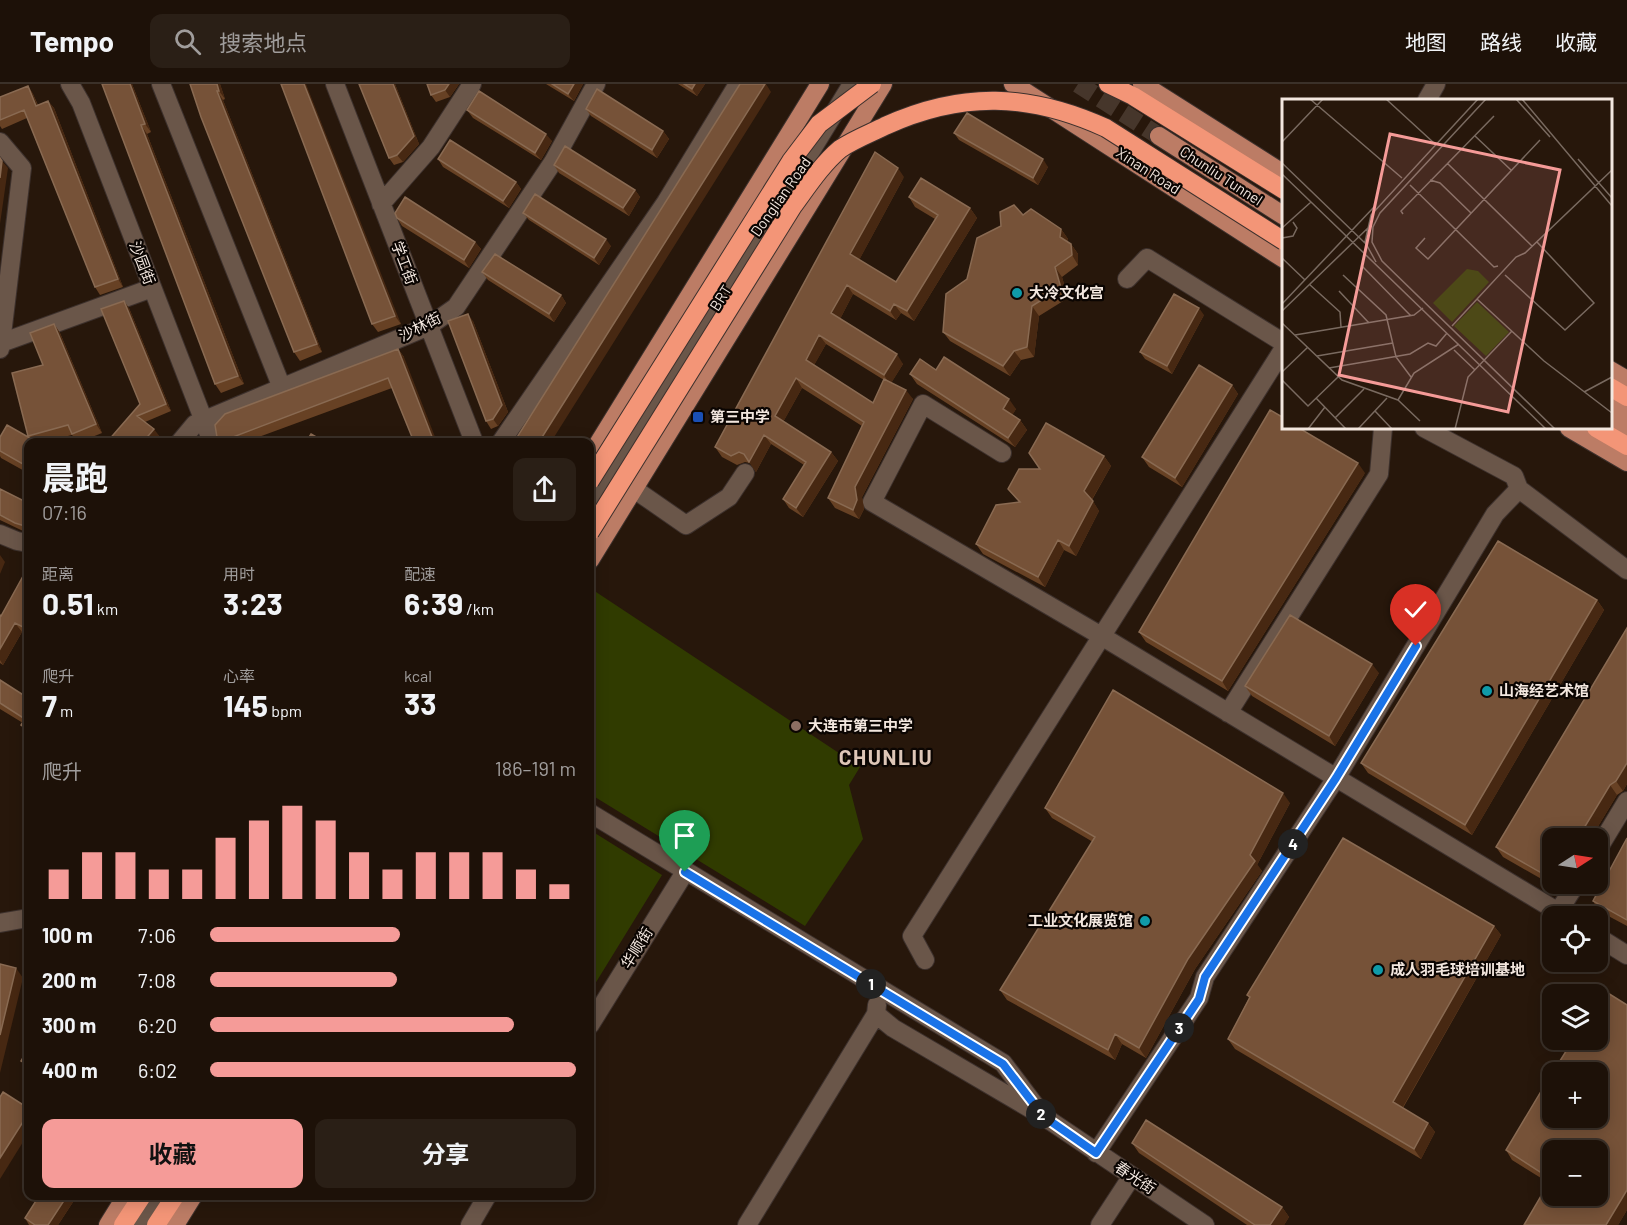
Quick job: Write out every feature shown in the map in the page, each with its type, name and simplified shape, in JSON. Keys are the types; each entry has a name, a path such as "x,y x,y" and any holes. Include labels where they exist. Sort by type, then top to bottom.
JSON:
{"highway":[{"name":"Donglian Road","path":"594,475 791,161 819,124 872,84"},
{"path":"1108,84 1133,96 1282,189"},
{"name":"Donglian Road","path":"594,526 793,206 817,174 840,149 905,117 937,106 978,100 1029,103 1080,116 1106,128 1282,240"},
{"path":"1612,388 1627,397"},
{"path":"1598,429 1627,446"},
{"path":"123,1225 139,1200"},
{"path":"156,1225 172,1200"}],"main road":[{"path":"594,451 820,84"},
{"path":"594,554 883,84"},
{"name":"Xinan Road","path":"1013,84 1282,258"},
{"path":"1142,84 1282,173"},
{"name":"Chunliu Tunnel","path":"1159,136 1282,215"},
{"path":"1612,371 1627,380"},
{"path":"1612,405 1627,413"},
{"path":"1612,421 1627,430"},
{"path":"1571,429 1627,462"},
{"path":"108,1225 124,1200"},
{"path":"175,1225 191,1200"}],"street":[{"name":"沙园街","path":"70,84 81,103 211,438"},
{"path":"161,84 282,388"},
{"name":"学工街","path":"335,84 472,438"},
{"path":"381,204 431,147 472,84"},
{"name":"沙林街","path":"183,438 195,424 429,326 456,307 554,162 596,84"},
{"path":"504,438 666,202 738,84"},
{"name":"BRT","path":"594,494 843,84"},
{"name":"BRT","path":"594,505 852,84"},
{"path":"1428,99 1436,84"},
{"path":"0,142 22,168 1,346 152,288"},
{"path":"1127,279 1148,258 1282,342"},
{"path":"925,960 912,936 1282,351"},
{"path":"1002,453 923,404 872,502 1103,637 1548,906"},
{"path":"1228,712 1379,474 1383,429"},
{"path":"1426,429 1514,476 1519,489 1627,570"},
{"path":"634,489 686,525 729,497 745,473"},
{"path":"1096,1153 1199,999 1205,977 1336,778 1495,514 1519,489"},
{"path":"0,534 24,543"},
{"path":"1608,832 1627,801"},
{"name":"春光街","path":"594,815 1003,1064 1043,1116 1205,1225"},
{"name":"华顺街","path":"594,1019 685,872"},
{"path":"0,923 24,919"},
{"path":"1608,943 1627,955"},
{"path":"747,1225 876,1014 878,988"},
{"path":"876,1014 893,1028 1043,1116"},
{"path":"1100,1225 1132,1176"},
{"path":"138,1225 154,1200"},
{"path":"144,1225 160,1200"},
{"path":"470,1225 486,1200"}],"green space":[{"path":"594,591 860,767 849,785 863,839 805,926 594,796"},
{"path":"594,832 662,875 594,986"}],"building":[{"path":"102,84 130,84 145,124 141,125 238,376 215,384"},
{"path":"190,84 217,84 219,91 217,91 317,344 294,352"},
{"path":"281,84 304,84 395,316 372,324"},
{"path":"359,84 393,84 414,136 397,155 389,158"},
{"path":"427,84 449,84 445,90 431,95"},
{"path":"552,84 574,84 568,94"},
{"path":"684,84 695,84 692,89"},
{"path":"740,84 765,84 542,438 517,438"},
{"path":"28,86 36,106 48,101 118,279 95,287 24,110 0,120 0,97"},
{"path":"597,89 663,131 652,150 586,109"},
{"path":"479,91 546,134 535,153 467,110"},
{"path":"967,113 1043,159 1033,178 954,133"},
{"path":"450,140 516,182 503,201 438,159"},
{"path":"565,146 635,190 623,208 554,165"},
{"path":"875,152 898,168 850,254 896,282 938,215 909,197 921,178 970,208 907,311 894,304 890,311 847,285 831,313 897,354 884,375 819,335 806,360 873,403 884,379 906,390 855,487 857,500 853,510 828,498 864,422 796,378 775,416 831,452 796,508 783,499 806,462 764,435 749,462 744,454 739,452 731,456 715,447"},
{"path":"535,194 606,239 594,258 523,213"},
{"path":"405,197 475,242 464,260 397,218 395,213"},
{"name":"大冷文化宫","path":"1014,205 1023,215 1031,209 1061,229 1060,237 1071,244 1072,255 1055,267 1061,288 1032,306 1027,347 1014,351 1003,366 943,332 946,294 967,279 977,238 1001,226 1000,212"},
{"path":"495,254 561,295 549,314 482,272"},
{"path":"1174,294 1199,308 1167,366 1140,352"},
{"path":"124,301 166,404 137,416 154,429 146,438 110,438 140,404 101,309"},
{"path":"468,314 502,405 493,419 486,421 448,321"},
{"path":"54,324 96,424 72,434 68,425 28,436 12,373 43,365 30,333"},
{"path":"398,349 432,438 412,438 388,378 234,438 217,437 215,425 225,414"},
{"path":"944,357 1009,399 1003,409 1020,420 1008,438 910,374 920,359 936,370"},
{"path":"1199,365 1232,385 1175,478 1142,457"},
{"path":"1270,410 1282,417 1282,429 1301,429 1358,463 1222,681 1139,632"},
{"path":"1046,423 1104,456 1084,491 1093,501 1069,546 1058,540 1038,577 976,544 996,505 1020,502 1008,489 1019,469 1040,469 1029,453"},
{"path":"7,425 30,438 24,438 24,465 0,451 0,437"},
{"path":"0,489 24,501 24,526 0,515"},
{"name":"山海经艺术馆","path":"1498,541 1597,600 1465,825 1361,763"},
{"path":"24,574 24,628 15,623 0,649 1,616"},
{"path":"1290,615 1372,664 1329,736 1245,686"},
{"path":"1627,628 1627,763 1616,781 1610,785 1584,828 1542,828 1542,873 1496,847"},
{"path":"0,680 24,695 24,718 0,703"},
{"name":"工业文化展览馆","path":"1113,690 1283,793 1250,855 1255,861 1188,959 1139,1048 1115,1034 1108,1050 1000,990 1095,837 1045,808"},
{"name":"成人羽毛球培训基地","path":"1343,838 1494,926 1393,1102 1428,1123 1414,1149 1228,1039 1250,997 1247,995"},
{"path":"1627,838 1627,920 1608,909 1608,906 1602,906 1593,901 1597,894 1608,894 1608,873"},
{"path":"0,964 16,968 0,1035"},
{"path":"1608,993 1627,1005 1627,1190 1606,1225 1524,1225 1542,1194 1542,1206 1608,1206 1608,1140 1542,1140 1542,1173 1506,1150 1542,1090 1542,1128 1608,1128 1608,1062 1559,1062 1567,1050 1608,1050"},
{"path":"3,1092 24,1105 24,1120 0,1158 0,1097"},
{"path":"1146,1120 1282,1207 1270,1225 1255,1225 1132,1143"},
{"path":"36,1200 64,1200 48,1225 35,1225 25,1218"}],"tunnel":[{"path":"1078,84 1159,136"}],"place":[{"name":"大冷文化宫","path":"1017,293"},
{"name":"第三中学","path":"698,417"},
{"name":"山海经艺术馆","path":"1487,691"},
{"name":"大连市第三中学","path":"796,726"},
{"name":"工业文化展览馆","path":"1145,921"},
{"name":"成人羽毛球培训基地","path":"1378,970"}],"district":[{"name":"CHUNLIU","path":"886,758"}],"route":[{"path":"685,872 1003,1064 1043,1116 1096,1153 1199,999 1205,977 1336,778 1416,646"}]}
